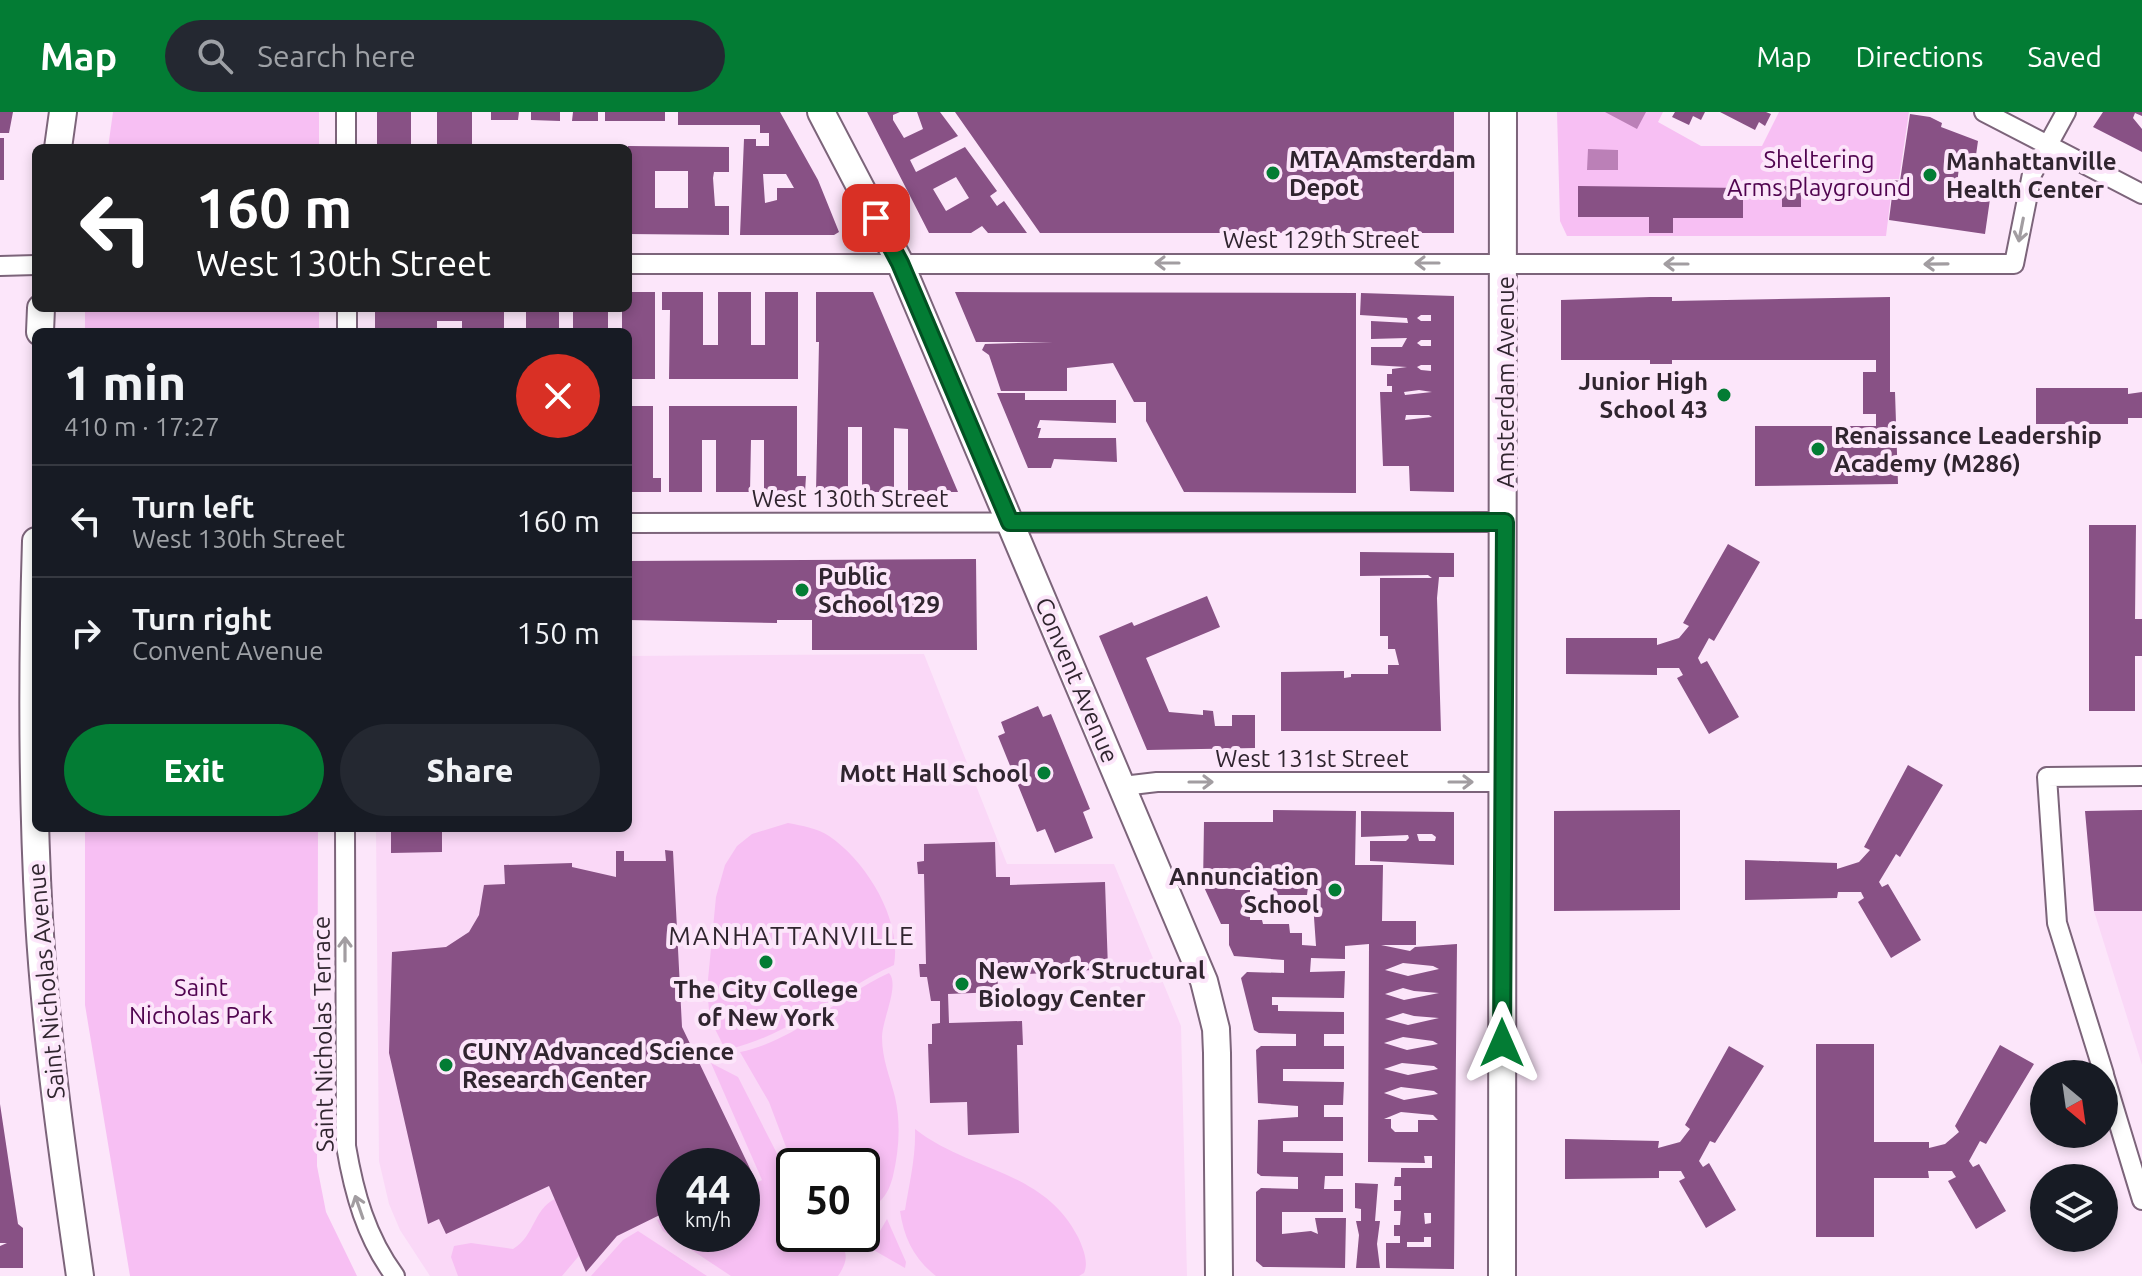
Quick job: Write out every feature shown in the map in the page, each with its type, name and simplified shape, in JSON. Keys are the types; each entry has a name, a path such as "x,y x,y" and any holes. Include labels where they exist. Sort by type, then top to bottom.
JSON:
{"main road":[{"path":"59,144 63,112"},
{"name":"Convent Avenue","path":"821,112 900,263 1204,981 1216,1029 1219,1276"},
{"name":"Amsterdam Avenue","path":"1502,1276 1503,112"},
{"name":"Saint Nicholas Avenue","path":"36,832 39,921 60,1137 80,1276"}],"street":[{"path":"346,112 346,144"},
{"path":"1984,112 2142,194"},
{"path":"2046,144 2066,112"},
{"name":"West 129th Street","path":"632,264 2014,264 2032,174 2046,144"},
{"path":"0,266 32,265"},
{"name":"West 130th Street","path":"632,523 1505,522"},
{"path":"2099,1060 2057,923 2047,777 2142,776"},
{"name":"West 131st Street","path":"1123,786 1157,782 1502,782"},
{"name":"Saint Nicholas Terrace","path":"345,832 346,1146 353,1188 367,1230 395,1276"},
{"path":"2118,1121 2142,1200"}],"shaded area":[{"path":"1605,112 1646,112 1637,129"},
{"path":"1588,149 1618,150 1618,170 1587,170"},
{"name":"The City College of New York","path":"924,654 1007,864 1114,864 1181,1026 1187,1276 430,1276 400,1230 389,1204 379,1161 376,832 632,832 632,656"},
{"path":"2142,810 2142,1065 2094,911 2085,811"}],"green space":[{"path":"113,112 319,112 319,144 109,144"},
{"name":"Sheltering Arms Playground","path":"1557,112 1663,112 1658,122 1701,146 1762,146 1779,112 1909,112 1899,179 1893,179 1886,236 1567,236 1560,221"},
{"path":"85,312 319,312 319,328 85,328"},
{"path":"788,823 815,829 829,836 856,860 868,876 887,911 895,947 894,965 794,1023 730,1049 724,1047 710,1019 707,990 716,897 725,865 737,846 752,834"},
{"name":"Saint Nicholas Park","path":"85,832 318,832 317,1166 326,1212 357,1276 130,1276 85,1005"},
{"path":"889,973 893,986 882,1045 897,1107 898,1147 889,1189 880,1201 880,1148 786,1148 769,1102 740,1052 780,1038"},
{"path":"711,1063 738,1077 776,1152 776,1252 845,1252 845,1263 838,1276 731,1276 695,1252 760,1252 760,1148 748,1148"},
{"path":"915,1129 936,1143 1026,1184 1046,1197 1078,1237 1086,1260 1084,1273 1079,1276 936,1276 911,1247 900,1211 905,1210"},
{"path":"560,1197 583,1251 562,1276 458,1276 451,1257 454,1246 471,1243 513,1249 526,1237 544,1207"},
{"path":"887,1219 906,1262 905,1268 877,1252 880,1252 880,1231"},
{"path":"638,1231 656,1243 656,1252 670,1252 707,1276 591,1276 623,1240"}],"building":[{"path":"0,112 13,112 9,133 0,133"},
{"path":"377,112 411,112 411,144 377,144"},
{"path":"437,112 472,112 472,144 437,144"},
{"path":"491,112 519,112 518,120 491,120"},
{"path":"531,112 560,112 560,121 531,120"},
{"path":"573,112 598,112 598,121 572,121"},
{"path":"605,112 665,112 665,121 605,121"},
{"path":"678,112 780,112 818,180 839,232 834,235 740,235 744,139 756,139 756,146 769,146 769,133 760,133 760,125 678,125","holes":["763,174 786,174 794,188 777,188 777,200 765,203"]},
{"path":"867,112 900,112 893,115 893,120 904,138 923,129 917,112 940,112 958,136 910,160 916,172 965,147 997,191 990,196 997,206 1004,201 1027,233 988,233 982,226 971,233 929,233","holes":["956,177 969,198 946,211 933,189"]},
{"name":"MTA Amsterdam Depot","path":"955,112 1454,112 1454,233 1040,233"},
{"path":"1675,112 1705,112 1701,120 1693,116 1689,125 1672,117"},
{"path":"1720,112 1771,114 1765,126 1759,122 1755,130"},
{"path":"2103,112 2142,112 2142,116 2135,113 2133,118 2142,129 2142,152 2093,127"},
{"name":"Manhattanville Health Center","path":"1910,114 1930,117 1942,123 1941,127 1978,141 1974,169 1959,167 1956,194 1990,199 1985,234 1889,220 1894,180 1900,181"},
{"path":"0,138 4,138 4,180 0,180"},
{"path":"632,146 729,147 729,172 714,172 713,178 715,206 729,206 729,235 632,234","holes":["655,171 688,171 688,208 655,208"]},
{"path":"1578,186 1743,188 1743,218 1673,218 1673,233 1649,233 1649,217 1578,217"},
{"path":"1782,186 1801,186 1801,207 1782,207"},
{"path":"632,292 655,292 655,379 632,379 632,328 622,328 622,312 632,312"},
{"path":"662,292 703,292 703,345 718,345 718,292 751,292 751,345 765,345 765,292 798,292 798,379 669,379 670,310 662,310"},
{"path":"816,292 873,292 958,492 908,492 908,429 894,428 894,492 862,492 862,427 848,427 848,492 816,492 819,342 816,342"},
{"path":"955,292 1356,293 1356,493 1184,492 1146,421 1146,402 1134,402 1113,363 1067,368 1067,391 1001,391 989,355 982,350 985,344 1053,342 976,342"},
{"path":"1361,293 1454,296 1454,492 1410,491 1409,466 1383,466 1380,392 1392,392 1392,386 1387,386 1387,374 1392,374 1392,369 1407,367 1371,365 1371,347 1402,347 1407,338 1371,339 1371,321 1408,323 1407,318 1360,315","holes":["1421,315 1431,315 1431,321 1417,318","1421,340 1431,340 1431,346 1417,343","1431,365 1431,371 1421,370 1417,367","1419,390 1432,392 1405,395 1404,392","1406,415 1432,417 1405,420"]},
{"path":"1672,297 1672,301 1890,297 1890,392 1895,392 1898,484 1755,486 1755,426 1876,426 1876,414 1863,414 1863,372 1876,372 1876,360 1672,360 1672,364 1650,364 1650,360 1561,360 1561,300"},
{"path":"375,312 504,312 504,328 462,328 462,321 437,321 437,328 375,328"},
{"path":"526,312 559,312 559,328 526,328"},
{"path":"573,312 608,312 608,328 573,328"},
{"path":"2036,388 2128,388 2128,394 2142,392 2142,418 2128,418 2128,424 2036,424"},
{"path":"997,393 1025,393 1025,400 1116,400 1116,423 1040,420 1037,428 1041,428 1038,438 1116,438 1117,462 1054,459 1051,468 1028,468"},
{"path":"632,406 653,406 653,478 661,478 661,492 632,492"},
{"path":"669,406 797,406 797,476 806,476 805,492 764,492 764,440 751,440 750,492 716,492 716,440 702,440 702,492 669,492"},
{"path":"2089,525 2136,525 2135,619 2142,619 2142,656 2135,656 2135,711 2089,711"},
{"path":"1728,544 1760,562 1714,641 1709,638 1698,658 1701,664 1707,661 1739,717 1709,734 1677,678 1683,675 1679,668 1657,668 1657,675 1566,674 1566,638 1657,638 1657,645 1679,638 1689,626 1683,623"},
{"path":"1360,552 1454,553 1454,577 1439,577 1437,598 1441,731 1281,731 1281,672 1344,671 1344,678 1351,677 1351,674 1388,674 1388,665 1399,665 1395,649 1388,649 1388,636 1380,636 1380,578 1432,578 1428,575 1360,576"},
{"name":"Public School 129","path":"976,559 977,650 812,650 812,620 777,620 777,623 632,620 632,561"},
{"path":"1207,596 1220,627 1146,658 1169,712 1203,715 1203,710 1213,711 1215,726 1232,726 1232,715 1255,715 1255,748 1147,750 1099,636 1132,622 1134,626"},
{"name":"Mott Hall School","path":"1038,706 1043,717 1051,714 1090,809 1083,812 1093,838 1055,853 1045,829 1037,832 998,736 1005,733 1001,722"},
{"path":"1908,765 1943,785 1900,857 1896,854 1879,882 1882,887 1888,884 1921,940 1891,958 1858,902 1864,898 1861,892 1838,892 1837,898 1745,900 1745,860 1837,863 1837,869 1859,862 1870,850 1864,847"},
{"path":"1273,810 1356,811 1355,865 1383,865 1382,921 1416,921 1416,945 1381,945 1410,951 1415,947 1457,944 1454,1269 1386,1268 1386,1243 1400,1243 1400,1236 1394,1236 1394,1225 1400,1225 1401,1211 1394,1211 1394,1200 1401,1200 1401,1186 1394,1186 1395,1177 1401,1177 1401,1168 1432,1168 1432,1156 1424,1156 1425,1163 1368,1162 1369,944 1345,946 1345,959 1311,958 1310,972 1345,971 1344,998 1272,997 1272,1005 1278,1005 1278,1011 1344,1012 1344,1034 1324,1034 1324,1046 1344,1046 1344,1069 1283,1069 1283,1081 1344,1082 1343,1105 1324,1105 1324,1117 1343,1117 1343,1141 1283,1141 1283,1152 1343,1153 1343,1176 1325,1176 1324,1189 1343,1189 1343,1212 1282,1212 1282,1234 1311,1231 1318,1234 1315,1218 1346,1218 1345,1268 1263,1267 1256,1261 1256,1192 1261,1188 1298,1189 1298,1177 1261,1176 1257,1173 1258,1120 1298,1117 1298,1106 1258,1103 1256,1050 1261,1046 1296,1046 1296,1034 1259,1033 1254,1030 1241,978 1247,972 1284,973 1284,960 1234,956 1229,945 1229,924 1221,924 1203,885 1204,822 1273,822","holes":["1310,871 1310,878 1316,878 1316,903 1313,903 1316,946 1302,945 1302,933 1290,933 1289,924 1263,924 1262,920 1250,920 1250,890 1235,890 1236,884 1270,886 1273,883 1273,895 1307,895","1403,963 1439,969 1408,976 1385,970","1403,988 1439,993 1404,1000 1385,994","1403,1013 1439,1018 1408,1025 1385,1019","1403,1037 1438,1044 1407,1050 1384,1043","1402,1063 1438,1069 1408,1075 1384,1069","1401,1087 1438,1094 1404,1100 1384,1093","1401,1112 1433,1115 1438,1120 1418,1120 1418,1132 1395,1132 1391,1128 1391,1119 1384,1119","1424,1213 1431,1213 1431,1223 1425,1224","1424,1237 1431,1237 1431,1247 1407,1247 1407,1242 1424,1242"]},
{"path":"1680,810 1680,910 1554,911 1554,811"},
{"path":"2142,810 2142,911 2094,911 2085,811"},
{"path":"1361,811 1454,812 1454,865 1370,861 1370,841 1406,841 1408,835 1361,837","holes":["1417,834 1436,837 1435,841 1419,841"]},
{"path":"391,832 442,832 442,852 391,853"},
{"name":"New York Structural Biology Center","path":"995,842 996,877 1010,877 1010,885 1105,882 1108,969 1010,975 1009,963 997,964 998,992 948,994 949,1023 1022,1021 1023,1045 1017,1045 1019,1133 968,1135 967,1102 930,1103 928,1044 932,1044 932,1024 940,1023 940,1001 931,1001 927,977 920,977 919,964 926,964 924,874 918,874 917,862 924,861 924,844"},
{"path":"665,850 673,851 682,1027 740,1148 656,1148 656,1217 617,1236 586,1272 549,1186 446,1234 439,1219 428,1224 389,1053 392,952 446,947 469,932 479,915 484,885 505,884 504,865 572,863 572,867 616,877 616,851 624,851 624,861 666,861"},
{"path":"1816,1044 1874,1044 1874,1142 1929,1142 1929,1148 1945,1144 1959,1132 1955,1126 2000,1045 2030,1062 2030,1071 1986,1144 1980,1141 1969,1161 1973,1167 1979,1164 2006,1211 1976,1229 1948,1181 1956,1177 1952,1171 1928,1171 1929,1178 1874,1178 1874,1237 1816,1237"},
{"path":"1729,1046 1764,1066 1715,1143 1710,1141 1699,1161 1703,1167 1709,1163 1736,1210 1706,1228 1679,1181 1685,1178 1681,1171 1659,1171 1659,1178 1565,1179 1565,1139 1659,1141 1658,1148 1680,1142 1690,1129 1685,1125"},
{"path":"0,1104 18,1224 23,1228 23,1268 0,1268 0,1246 7,1243 0,1243"},
{"path":"1355,1183 1378,1184 1375,1221 1380,1221 1377,1244 1380,1268 1356,1268 1359,1235 1356,1221 1361,1221 1361,1209 1355,1208"}],"place":[{"name":"MTA Amsterdam Depot","path":"1273,173"},
{"name":"Manhattanville Health Center","path":"1930,175"},
{"name":"Junior High School 43","path":"1724,395"},
{"name":"Renaissance Leadership Academy (M286)","path":"1818,449"},
{"name":"Public School 129","path":"802,590"},
{"name":"Mott Hall School","path":"1044,773"},
{"name":"Annunciation School","path":"1335,890"},
{"name":"The City College of New York","path":"766,962"},
{"name":"New York Structural Biology Center","path":"962,984"},
{"name":"CUNY Advanced Science Research Center","path":"446,1065"}],"district":[{"name":"MANHATTANVILLE","path":"792,935"}],"route":[{"path":"876,218 900,263 1010,522 1505,522 1502,1043"}]}
